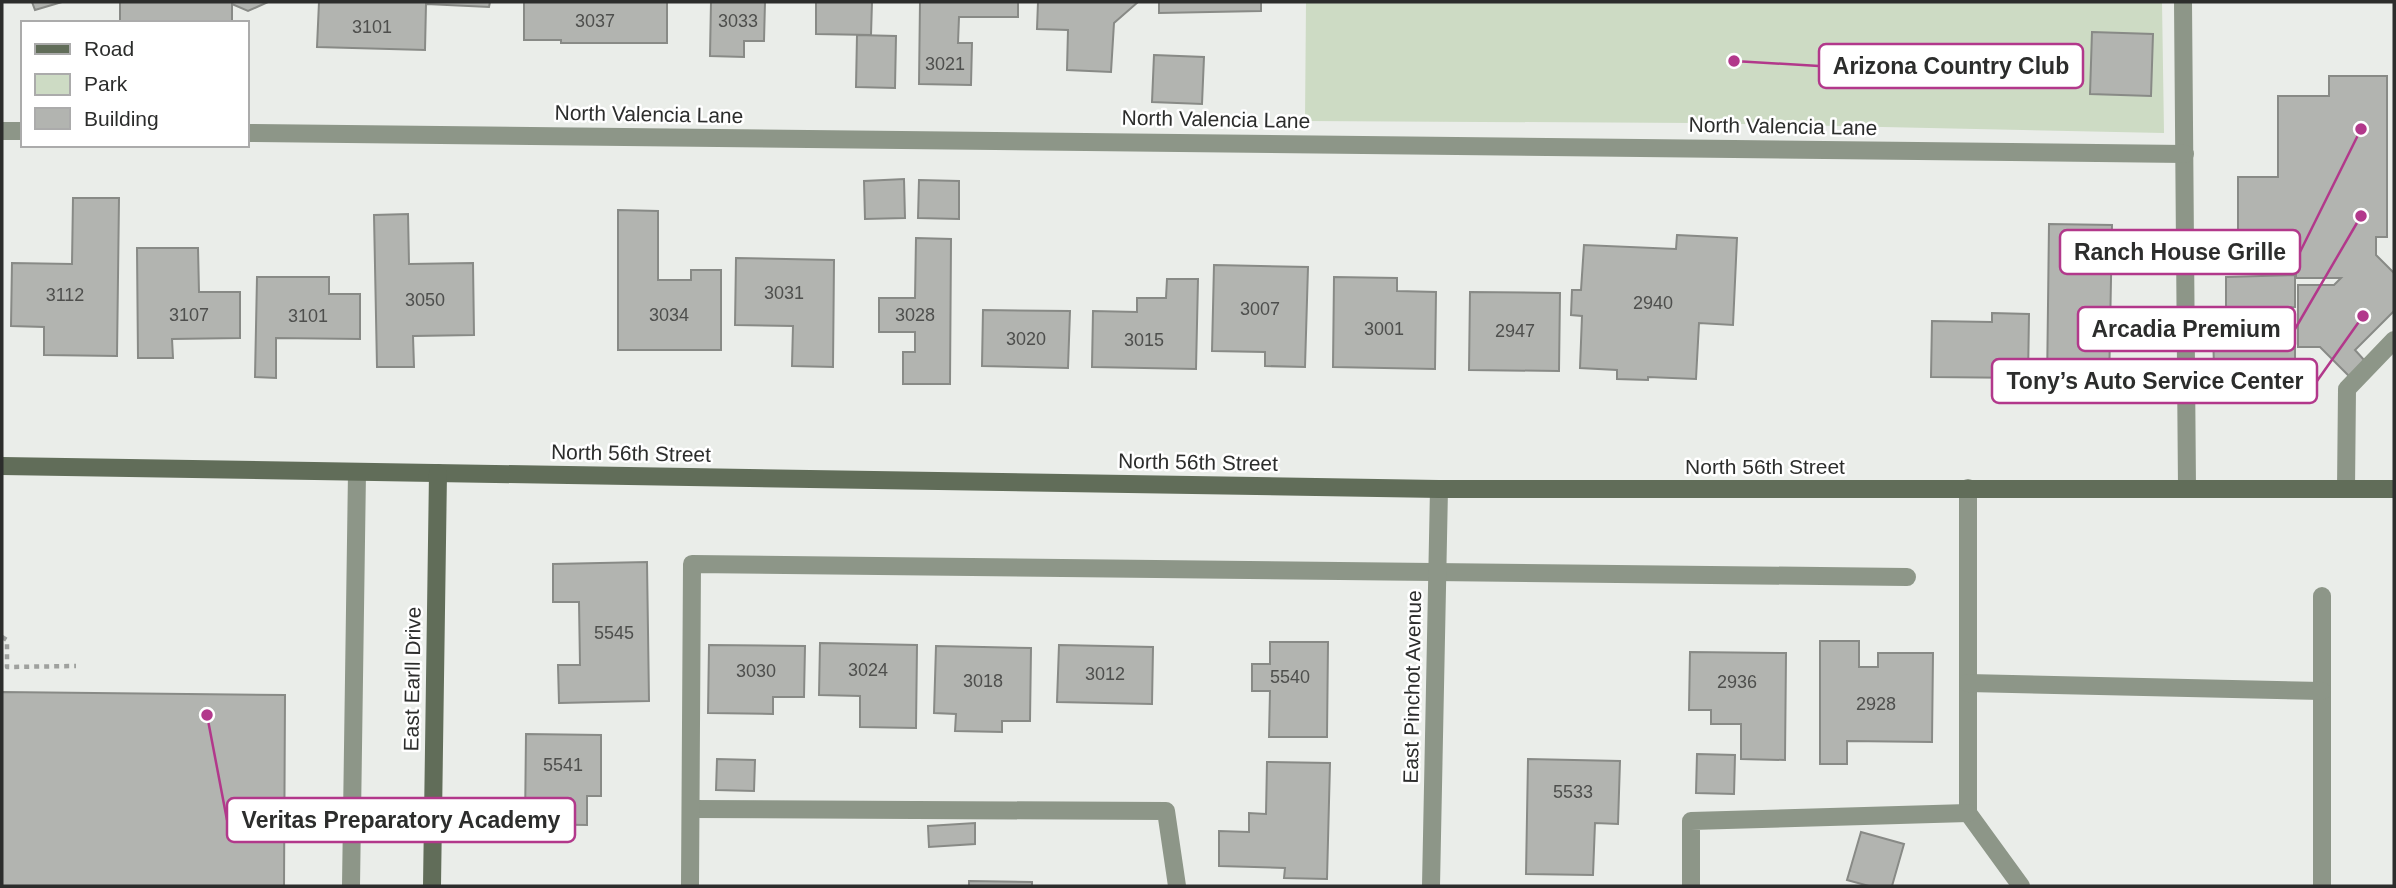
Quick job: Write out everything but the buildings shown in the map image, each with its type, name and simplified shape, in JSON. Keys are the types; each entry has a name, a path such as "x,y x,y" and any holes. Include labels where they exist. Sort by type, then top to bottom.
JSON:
{"main road":[{"name":"North 56th Street","path":"2,466 1439,489 2394,489"},
{"name":"East Earll Drive","path":"432,886 438,473"}],"street":[{"path":"2183,2 2188,488"},
{"path":"2,131 21,131"},
{"name":"North Valencia Lane","path":"248,133 2185,154"},
{"path":"2346,489 2347,389 2394,340"},
{"path":"351,886 357,472"},
{"path":"1968,488 1968,813 2021,886"},
{"name":"East Pinchot Avenue","path":"1431,886 1439,489"},
{"path":"690,886 692,564 1907,577"},
{"path":"2322,596 2322,886"},
{"path":"1968,683 2322,691"},
{"path":"691,809 1166,811 1177,886"},
{"path":"1691,886 1691,821 1968,813"}],"path":[{"path":"2,637 7,640 7,667 76,666"}],"green space":[{"path":"1306,2 2162,2 2164,133 1695,123 1305,121"}],"place":[{"name":"Arizona Country Club","path":"1734,61"},
{"name":"Ranch House Grille","path":"2361,129"},
{"name":"Arcadia Premium","path":"2361,216"},
{"name":"Tony’s Auto Service Center","path":"2363,316"},
{"name":"Veritas Preparatory Academy","path":"207,715"}]}
